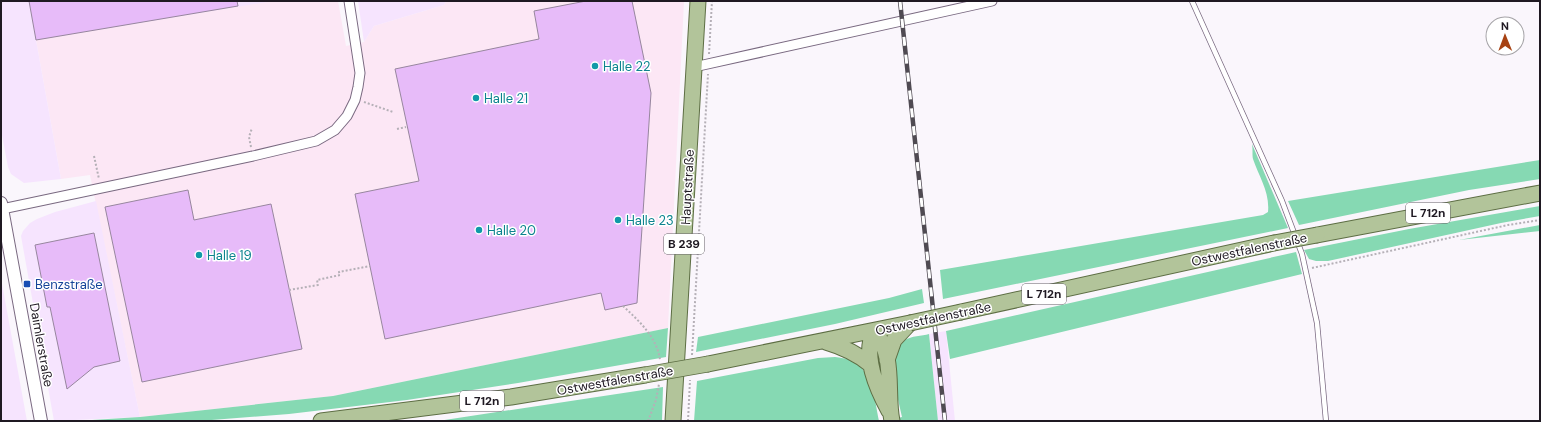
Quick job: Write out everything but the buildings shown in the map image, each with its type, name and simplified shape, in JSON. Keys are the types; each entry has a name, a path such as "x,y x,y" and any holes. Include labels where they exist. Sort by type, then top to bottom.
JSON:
{"main road":[{"name":"Hauptstraße","path":"673,421 702,65 698,1"},
{"name":"Ostwestfalenstraße","path":"321,421 510,397 708,364 874,331 1274,243 1540,193"},
{"path":"887,361 889,348 894,340 910,323"},
{"path":"874,331 879,338 887,361 891,397 891,417"},
{"path":"874,331 869,346 871,365 880,396 891,417"},
{"path":"824,341 845,347 871,365"}],"street":[{"path":"2,206 101,188 253,156 316,141 335,130 347,116 355,100 360,73 349,1"},
{"path":"702,65 992,1"},
{"name":"Daimlerstraße","path":"2,206 41,421"}],"lane":[{"path":"1192,1 1295,233 1306,269 1317,323 1326,421"}],"path":[{"path":"691,357 702,65 712,1"},
{"path":"355,100 393,112"},
{"path":"397,129 406,127"},
{"path":"252,128 249,137 253,156"},
{"path":"94,156 101,188"},
{"path":"1306,269 1508,225 1540,220"},
{"path":"289,290 318,285 317,280 340,275 339,272 370,266"},
{"path":"688,421 690,373"}],"shaded area":[{"path":"1,1 273,1 36,40 61,179 24,183 11,174 8,167 1,130"},
{"path":"265,1 338,1 346,46 364,42 374,26 444,5 446,1 684,1 668,328 333,396 140,417 90,175 61,179 36,40"},
{"path":"358,1 446,1 444,5 374,26 364,42"},
{"path":"96,201 140,417 54,421 21,236 23,231 30,223 37,219 55,212"},
{"path":"1,278 27,421 1,421"},
{"path":"946,331 955,421 938,421 929,334"}],"green space":[{"path":"1252,144 1288,228 943,299 940,270 1263,215 1268,212 1266,191 1253,159"},
{"path":"1540,160 1540,179 1469,190 1299,225 1288,201"},
{"path":"1540,206 1540,216 1501,223 1328,261 1316,261 1309,259 1304,250 1409,229"},
{"path":"1540,225 1540,231 1459,240"},
{"path":"1296,252 1302,274 950,359 946,331"},
{"path":"922,289 924,303 835,324 696,352 698,337 889,298"},
{"path":"668,328 666,357 518,383 407,400 289,414 199,421 76,421 140,417 333,396"},
{"path":"929,334 938,421 883,421 902,417 894,376 895,355 899,346 907,339"},
{"path":"835,357 851,360 858,364 864,371 874,395 879,421 694,421 697,381 818,358"},
{"path":"663,387 662,421 438,421"}],"railway":[{"path":"900,1 945,421"}],"place":[{"name":"Halle 22","path":"595,66"},
{"name":"Halle 21","path":"476,98"},
{"name":"Halle 23","path":"618,220"},
{"name":"Halle 20","path":"479,230"},
{"name":"Halle 19","path":"199,255"},
{"name":"Benzstraße","path":"27,284"}]}
